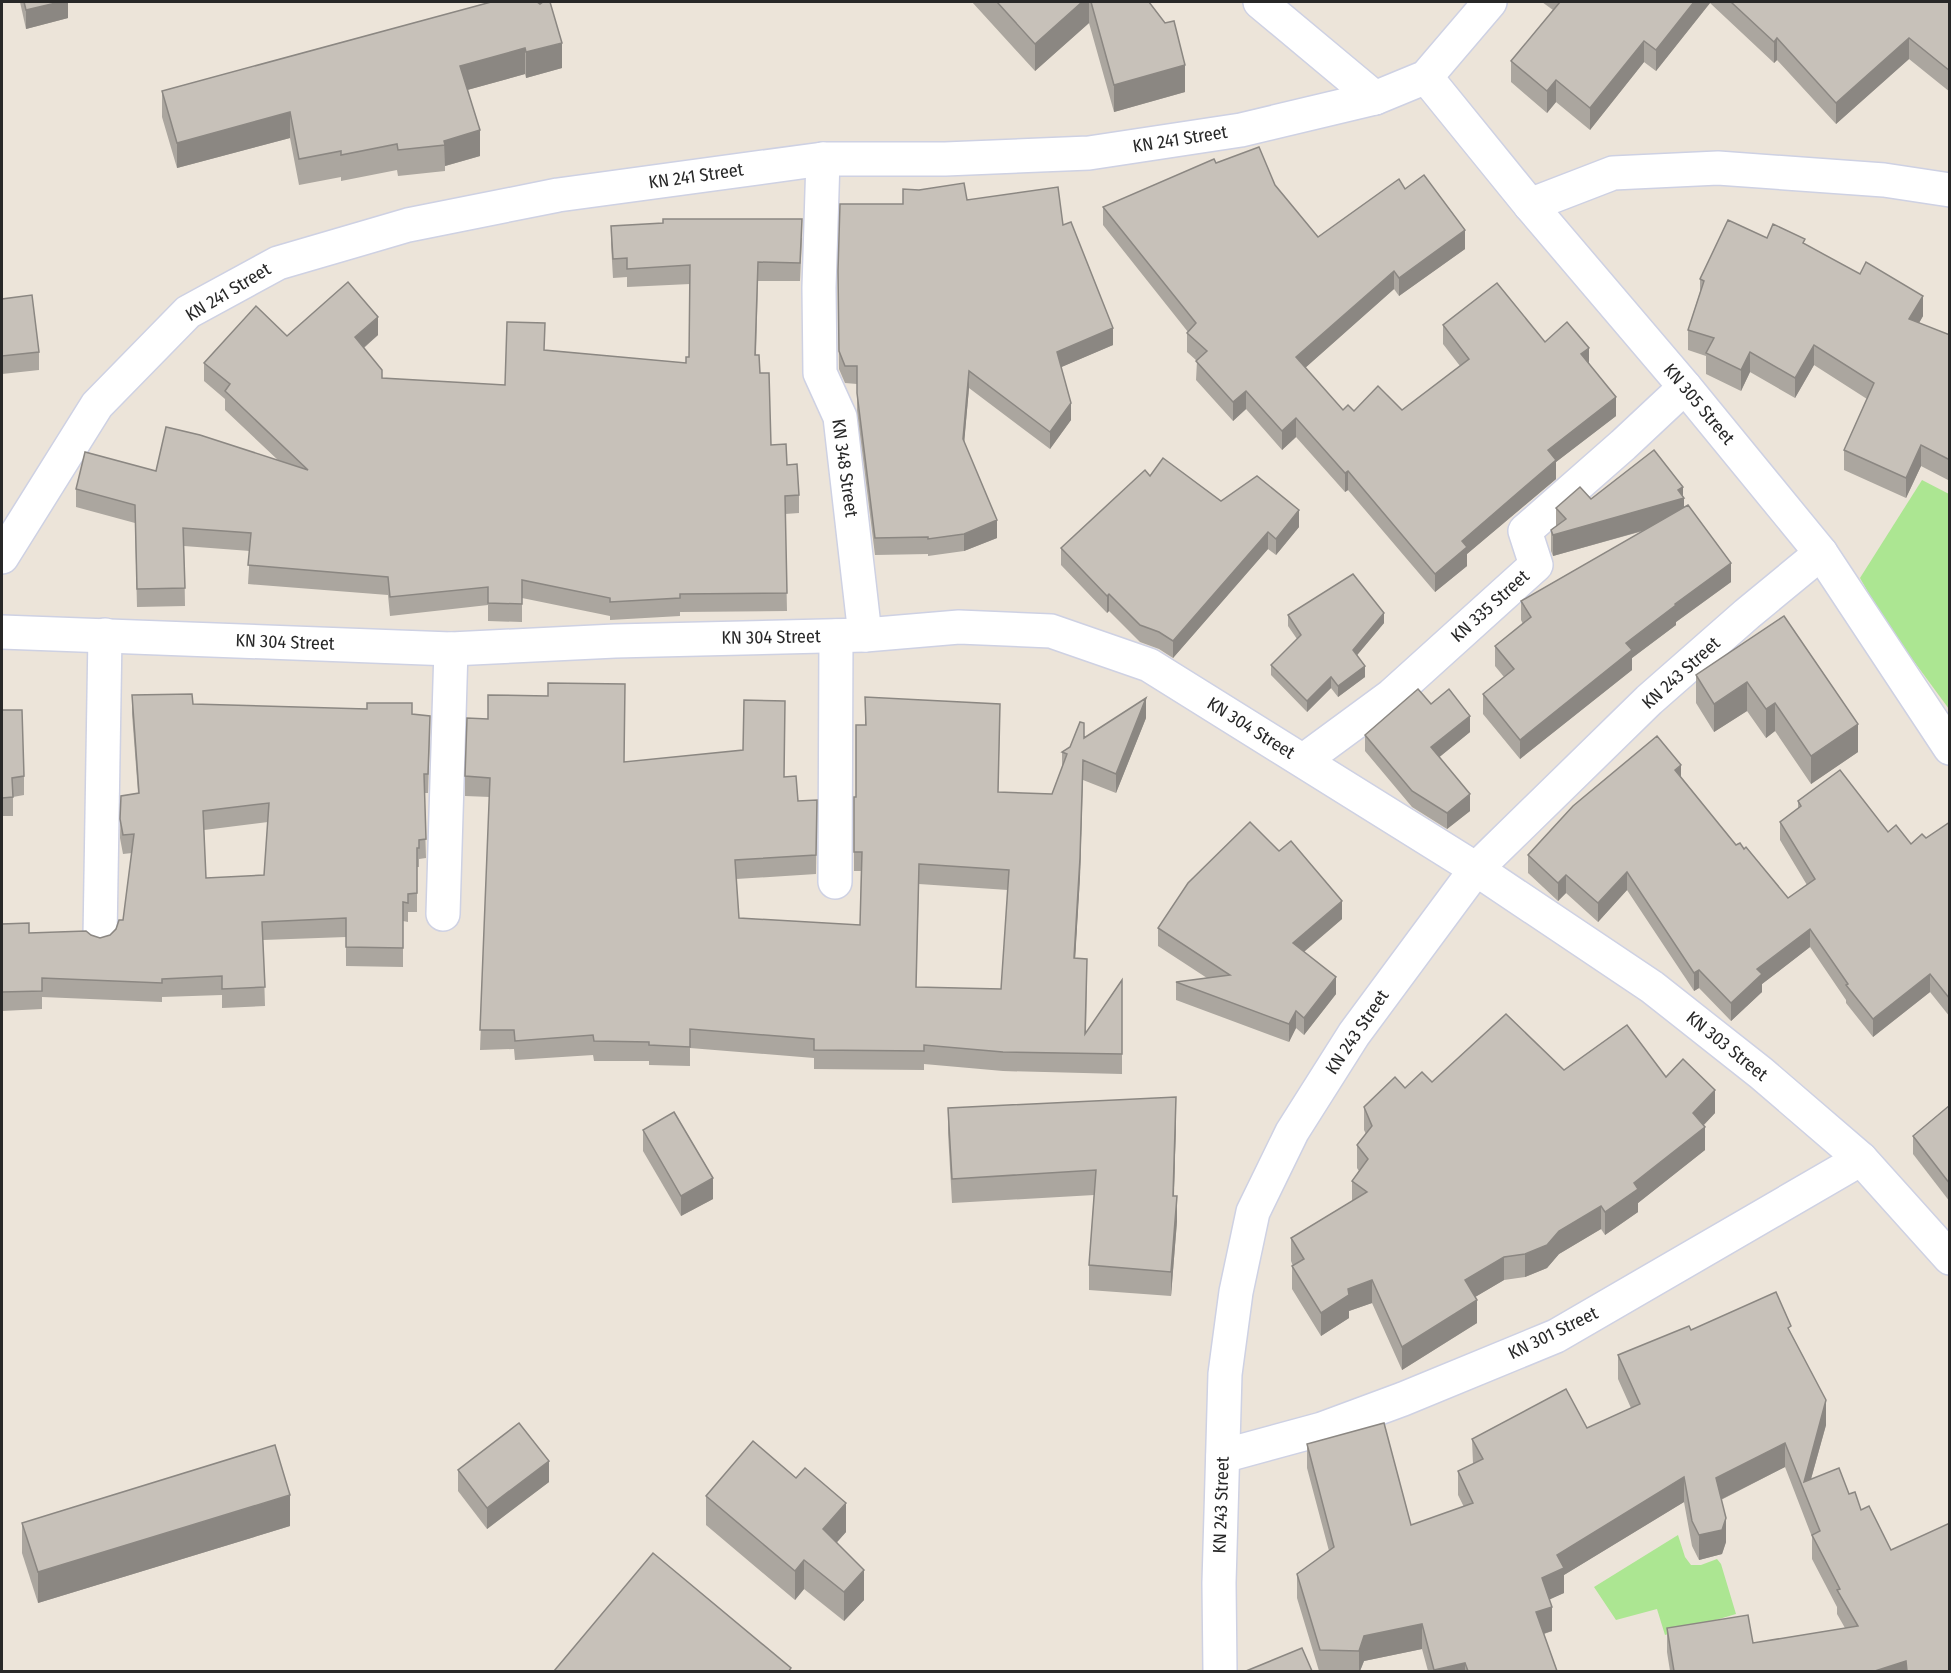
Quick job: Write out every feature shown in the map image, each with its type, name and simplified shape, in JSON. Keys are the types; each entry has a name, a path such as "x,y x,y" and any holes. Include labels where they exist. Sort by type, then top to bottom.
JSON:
{"street":[{"path":"1260,2 1375,98"},
{"name":"KN 241 Street","path":"2,557 97,405 188,312 278,262 408,225 558,195 823,159 945,159 1089,153 1240,130 1375,98 1426,77 1490,2"},
{"name":"KN 305 Street","path":"1426,77 1821,553 1950,748"},
{"name":"KN 348 Street","path":"823,159 819,288 820,373 840,417 850,636 835,882"},
{"path":"1530,205 1613,173 1718,168 1884,180 1950,190"},
{"name":"KN 335 Street","path":"1304,760 1391,696 1536,565 1525,531 1685,387"},
{"name":"KN 243 Street","path":"1220,1671 1219,1583 1225,1374 1236,1292 1253,1212 1292,1132 1353,1034 1476,869 1649,700 1821,553"},
{"name":"KN 304 Street","path":"2,632 451,649 615,640 850,636 959,627 1051,631 1149,665 1476,869"},
{"path":"100,938 105,635"},
{"path":"443,914 451,649"},
{"name":"KN 303 Street","path":"1476,869 1652,987 1761,1072 1861,1160 1950,1258"},
{"name":"KN 301 Street","path":"1223,1456 1322,1429 1403,1400 1556,1336 1861,1160"}],"green space":[{"path":"1922,480 1949,494 1949,709 1885,622 1860,578"},
{"path":"1678,1535 1685,1557 1691,1565 1701,1565 1717,1559 1721,1564 1736,1614 1665,1635 1657,1609 1616,1620 1594,1587"}],"building":[{"path":"24,2 60,2 26,10"},
{"path":"491,2 537,2 540,4 550,2 562,43 526,52 525,48 460,66 480,130 444,141 445,145 398,150 397,144 341,155 341,151 299,159 290,112 177,143 162,91"},
{"path":"997,2 1082,2 1035,44"},
{"path":"1091,2 1149,2 1165,23 1174,21 1185,65 1114,85"},
{"path":"1560,2 1694,2 1656,50 1644,41 1590,108 1556,80 1547,91 1511,61"},
{"path":"1731,2 1950,2 1950,71 1909,38 1836,103 1777,38 1774,42"},
{"path":"1259,147 1275,185 1318,237 1399,179 1405,189 1424,175 1465,230 1399,278 1394,271 1296,357 1343,410 1348,405 1354,411 1378,386 1402,410 1469,359 1443,325 1497,283 1545,342 1567,322 1589,348 1581,354 1616,397 1548,450 1556,460 1462,541 1467,547 1435,574 1348,471 1345,473 1296,418 1282,431 1246,391 1233,402 1196,361 1207,351 1187,333 1196,323 1103,207 1214,159 1216,163"},
{"path":"964,183 967,200 1058,187 1063,225 1071,222 1113,328 1057,352 1071,403 1050,432 969,371 963,439 997,520 964,534 928,539 928,537 875,538 857,393 857,366 845,366 839,351 840,204 903,204 903,189 919,190"},
{"path":"663,219 802,219 800,263 758,262 755,355 759,355 760,373 769,373 771,445 786,444 787,465 797,464 799,495 785,496 787,593 680,594 680,598 610,602 610,598 522,580 522,604 488,603 488,587 390,597 388,577 248,565 251,533 183,528 185,588 137,589 135,505 76,489 85,452 156,471 166,427 200,435 308,470 225,391 230,384 204,363 256,306 287,336 348,282 378,317 355,337 382,370 382,378 505,385 507,322 545,323 544,350 686,363 686,357 689,357 690,265 627,269 627,258 613,259 611,226 663,223"},
{"path":"1728,220 1767,238 1773,224 1805,239 1803,243 1860,274 1866,262 1923,296 1909,319 1950,335 1950,457 1948,459 1921,445 1906,478 1844,450 1874,383 1814,345 1795,378 1750,352 1741,370 1706,353 1714,338 1688,330 1704,281 1700,279"},
{"path":"32,295 39,352 2,356 2,299"},
{"path":"1654,450 1683,487 1678,490 1684,498 1553,535 1551,530 1566,519 1556,508 1580,487 1591,499"},
{"path":"1163,458 1221,501 1257,476 1299,510 1276,539 1268,532 1173,641 1159,632 1140,625 1109,594 1107,596 1061,548 1145,470 1150,476"},
{"path":"1688,505 1731,563 1626,643 1632,650 1520,740 1483,694 1514,669 1495,646 1531,617 1521,601"},
{"path":"1353,574 1384,613 1353,650 1365,666 1338,686 1331,677 1307,701 1271,665 1301,635 1288,615"},
{"path":"1784,616 1858,724 1811,756 1775,703 1766,709 1747,682 1714,704 1696,675"},
{"path":"548,683 625,684 624,762 743,750 744,700 785,701 784,777 796,776 798,801 817,800 816,855 735,860 739,918 860,925 862,852 854,852 854,797 856,797 856,725 866,725 865,697 1000,704 998,792 1052,794 1067,754 1062,752 1070,747 1080,722 1084,723 1084,738 1146,698 1116,774 1083,760 1074,958 1087,959 1085,1034 1122,980 1122,1054 1003,1052 924,1045 924,1051 814,1050 814,1039 690,1029 690,1047 649,1045 649,1042 594,1041 593,1035 515,1041 514,1030 480,1030 490,778 465,776 467,718 488,719 488,695 548,696","holes":["919,864 1009,870 1001,989 916,987"]},
{"path":"1418,689 1431,704 1449,689 1470,716 1431,747 1470,794 1447,813 1412,791 1365,735"},
{"path":"192,694 193,704 367,709 367,703 412,703 412,714 430,716 428,774 424,774 426,839 419,840 419,848 417,848 417,893 408,894 408,903 403,902 403,948 346,947 346,918 262,922 265,987 222,989 222,976 162,979 162,983 42,978 42,991 2,992 2,924 29,923 29,933 86,931 100,938 110,935 116,929 119,920 123,920 134,834 123,835 120,819 121,796 139,793 132,695","holes":["269,803 264,875 206,878 203,811"]},
{"path":"2,710 22,710 24,776 12,778 13,797 2,798"},
{"path":"1657,736 1681,765 1675,770 1736,845 1740,843 1744,849 1746,847 1788,898 1815,879 1780,822 1801,806 1798,801 1840,770 1888,832 1896,825 1911,844 1922,834 1926,838 1950,822 1950,999 1930,974 1873,1019 1846,985 1848,984 1810,929 1757,969 1762,974 1731,1003 1699,970 1694,973 1627,872 1598,903 1566,875 1558,883 1528,855 1573,806"},
{"path":"1250,822 1279,851 1291,841 1342,901 1293,943 1336,977 1304,1018 1296,1011 1289,1024 1176,982 1230,975 1158,928 1188,883"},
{"path":"1506,1014 1564,1070 1627,1025 1666,1077 1683,1059 1715,1090 1693,1113 1705,1127 1634,1183 1638,1189 1605,1212 1601,1206 1559,1231 1547,1245 1525,1254 1504,1257 1465,1280 1477,1300 1402,1347 1372,1280 1348,1289 1349,1295 1321,1313 1292,1266 1304,1259 1291,1238 1367,1192 1352,1181 1368,1159 1357,1145 1372,1126 1364,1107 1395,1077 1405,1088 1422,1072 1432,1082"},
{"path":"1176,1097 1173,1196 1177,1196 1171,1272 1089,1265 1096,1170 952,1179 948,1108"},
{"path":"1950,1105 1950,1184 1913,1136"},
{"path":"674,1112 713,1178 681,1196 643,1130"},
{"path":"1776,1292 1791,1326 1788,1328 1826,1400 1804,1482 1839,1468 1849,1494 1855,1492 1861,1510 1869,1506 1891,1550 1950,1523 1950,1671 1907,1671 1906,1661 1875,1671 1674,1671 1667,1628 1748,1615 1753,1643 1858,1626 1837,1590 1840,1589 1812,1535 1820,1531 1785,1443 1716,1478 1726,1518 1722,1530 1699,1535 1692,1521 1684,1477 1557,1555 1564,1568 1542,1578 1552,1607 1536,1612 1557,1671 1468,1671 1465,1663 1434,1670 1422,1624 1364,1636 1359,1651 1320,1650 1297,1574 1334,1547 1307,1444 1384,1423 1411,1525 1473,1503 1458,1471 1483,1459 1472,1439 1566,1389 1587,1428 1640,1404 1618,1355 1689,1326 1691,1330"},
{"path":"519,1423 549,1461 487,1508 458,1470"},
{"path":"753,1441 796,1478 805,1468 846,1503 823,1529 864,1570 844,1592 804,1560 795,1571 706,1496"},
{"path":"275,1445 290,1495 38,1572 22,1523"},
{"path":"653,1553 791,1668 789,1671 554,1671"},
{"path":"1302,1648 1312,1671 1246,1671"}]}
